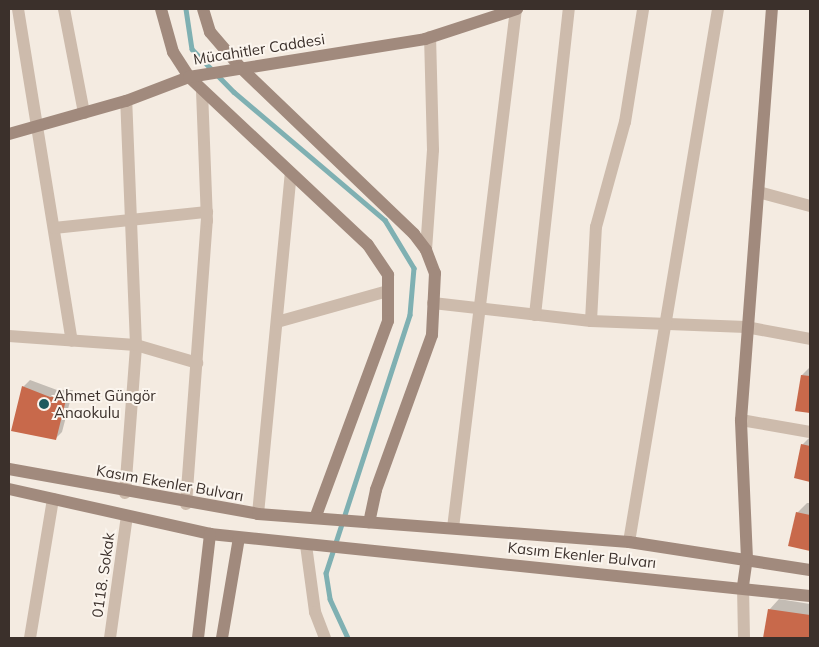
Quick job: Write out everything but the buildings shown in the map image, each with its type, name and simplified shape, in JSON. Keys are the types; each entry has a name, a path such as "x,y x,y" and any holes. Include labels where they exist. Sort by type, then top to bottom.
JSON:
{"street":[{"path":"18,9 72,341"},
{"path":"64,9 84,113"},
{"path":"161,9 173,52 189,77 202,92 368,245 388,275 388,321 322,517"},
{"path":"203,9 210,32 241,68 426,250 435,273 432,336 376,490 369,522"},
{"path":"453,528 477,308 516,9"},
{"name":"Mücahitler Caddesi","path":"9,134 126,101 189,77 430,37 516,9"},
{"path":"535,314 569,9"},
{"path":"590,321 596,227 625,122 643,9"},
{"path":"629,542 669,322 718,9"},
{"path":"744,638 743,586 747,559 741,420 746,327 772,9"},
{"path":"426,250 433,150 430,37"},
{"path":"186,504 207,212 202,92"},
{"path":"125,492 136,345 134,222 126,101"},
{"path":"258,514 291,174"},
{"path":"758,192 810,206"},
{"path":"54,228 134,222 207,212"},
{"path":"277,322 388,291"},
{"path":"433,303 590,321 669,322 746,327 810,339"},
{"path":"9,336 136,345 196,363"},
{"path":"741,420 810,432"},
{"name":"Kasım Ekenler Bulvarı","path":"9,469 186,504 258,514 322,517 356,522 629,542 810,570"},
{"path":"9,488 210,534 310,545 315,612 326,638"},
{"path":"30,638 53,499"},
{"name":"0118. Sokak","path":"110,638 127,516"},
{"path":"198,638 210,534"},
{"path":"222,638 239,538"},
{"name":"Kasım Ekenler Bulvarı","path":"310,545 350,547 743,586 810,596"}],"waterway":[{"path":"186,9 192,49 234,92 385,220 414,268 410,315 326,573 330,599 348,638"}],"place":[{"name":"Ahmet Güngör Anaokulu","path":"44,404"}]}
